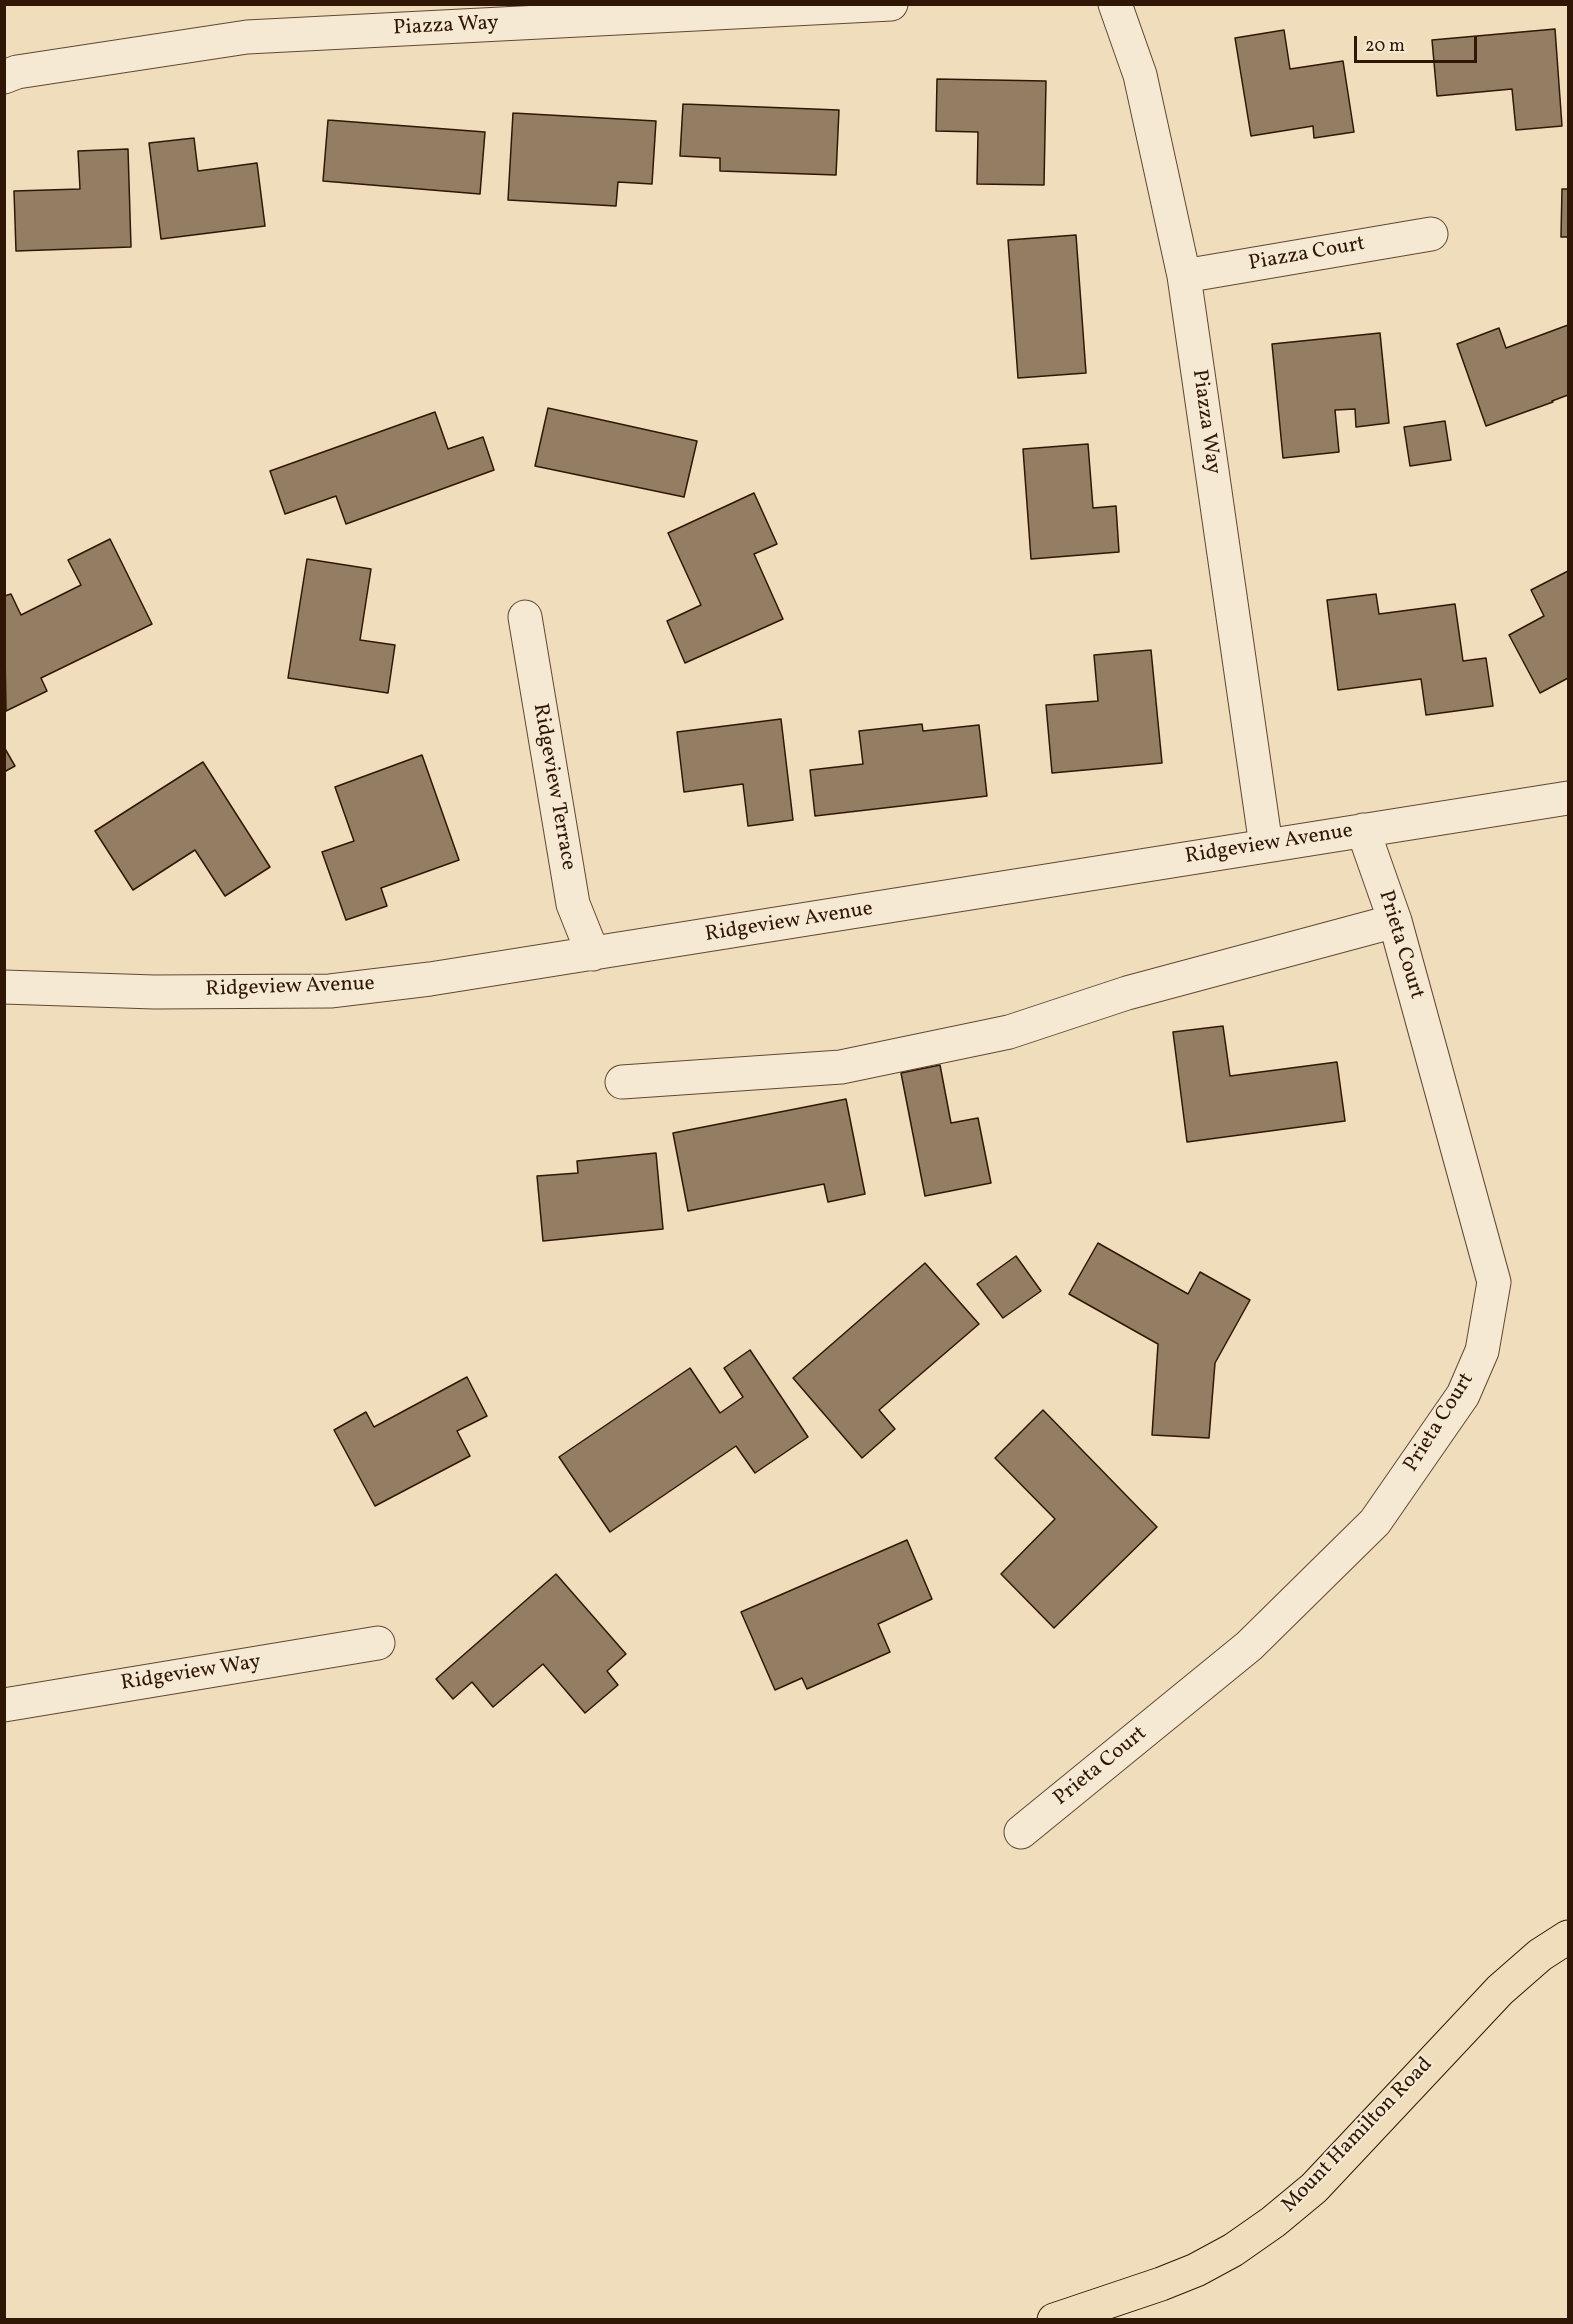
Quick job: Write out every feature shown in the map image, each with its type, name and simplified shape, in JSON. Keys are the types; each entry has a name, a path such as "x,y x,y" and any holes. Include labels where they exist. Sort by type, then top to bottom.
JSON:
{"main road":[{"name":"Mount Hamilton Road","path":"1054,2319 1161,2284 1196,2270 1233,2250 1273,2222 1314,2188 1500,1990 1540,1955 1569,1937"}],"street":[{"name":"Piazza Way","path":"4,77 17,72 247,37 891,4"},
{"name":"Piazza Way","path":"1114,4 1140,75 1184,276 1266,846"},
{"name":"Piazza Court","path":"1184,276 1431,234"},
{"name":"Ridgeview Terrace","path":"525,617 573,904 593,954"},
{"name":"Ridgeview Avenue","path":"4,987 154,992 330,991 430,979 1569,798"},
{"name":"Prieta Court","path":"1021,1832 1249,1646 1375,1522 1463,1395 1482,1351 1494,1282 1395,921 1364,830"},
{"path":"622,1082 841,1067 1009,1032 1126,993 1395,921"},
{"name":"Ridgeview Way","path":"4,1705 378,1643"}],"building":[{"path":"1555,29 1562,126 1516,130 1512,89 1437,96 1432,40"},
{"path":"1284,30 1290,69 1343,61 1354,132 1314,138 1313,126 1251,136 1235,38"},
{"path":"937,79 1046,81 1044,185 977,184 978,132 936,131"},
{"path":"683,104 839,110 836,175 720,171 720,158 680,156"},
{"path":"513,113 656,121 652,184 618,182 616,206 508,200"},
{"path":"328,120 485,132 480,194 323,181"},
{"path":"194,138 198,171 257,163 265,226 161,239 149,143"},
{"path":"128,149 131,247 16,251 14,191 80,189 78,151"},
{"path":"1562,189 1568,189 1568,237 1561,237"},
{"path":"1076,235 1086,373 1018,378 1008,240"},
{"path":"1568,325 1568,395 1486,426 1457,344 1499,328 1506,348"},
{"path":"1380,333 1389,423 1356,427 1355,409 1335,410 1339,452 1283,458 1272,344"},
{"path":"548,408 697,441 684,497 535,466"},
{"path":"435,412 448,449 483,437 494,470 346,524 336,496 285,514 270,471"},
{"path":"1445,421 1451,460 1410,466 1404,427"},
{"path":"1088,444 1093,508 1116,506 1119,552 1031,559 1023,449"},
{"path":"754,493 777,544 754,554 783,619 685,663 667,621 701,605 668,533"},
{"path":"110,539 152,624 41,678 47,691 6,711 4,596 11,594 21,615 81,585 68,560"},
{"path":"307,559 371,569 360,640 395,645 388,693 288,678"},
{"path":"1568,571 1568,678 1540,693 1509,635 1544,616 1531,590"},
{"path":"1376,594 1379,614 1455,604 1463,661 1486,658 1493,706 1426,715 1421,679 1338,690 1327,600"},
{"path":"1151,650 1162,763 1052,773 1046,705 1098,701 1094,655"},
{"path":"781,719 793,820 748,826 743,784 684,792 677,732"},
{"path":"922,724 923,731 979,725 987,796 815,816 810,770 863,764 859,731"},
{"path":"4,747 15,766 4,772"},
{"path":"422,755 459,860 381,888 387,906 346,920 322,852 354,841 335,787"},
{"path":"203,762 270,867 225,896 195,850 133,890 95,831"},
{"path":"1223,1026 1230,1076 1337,1062 1345,1121 1187,1142 1173,1032"},
{"path":"940,1065 951,1123 978,1118 991,1183 925,1196 901,1073"},
{"path":"846,1099 865,1194 828,1202 824,1184 688,1211 673,1133"},
{"path":"656,1153 663,1229 543,1241 537,1176 578,1173 577,1161"},
{"path":"1098,1243 1188,1294 1200,1272 1250,1300 1215,1363 1209,1438 1152,1435 1158,1344 1069,1294"},
{"path":"1016,1256 1041,1291 1003,1318 977,1284"},
{"path":"925,1263 979,1324 879,1410 895,1429 862,1458 793,1378"},
{"path":"750,1350 808,1437 755,1473 736,1446 610,1532 559,1457 690,1368 720,1413 743,1397 724,1368"},
{"path":"467,1377 487,1416 457,1431 470,1456 375,1506 334,1430 366,1412 374,1427"},
{"path":"1043,1410 1157,1527 1054,1628 1001,1574 1055,1519 995,1458"},
{"path":"907,1540 932,1599 878,1624 890,1652 807,1689 802,1678 775,1690 741,1612"},
{"path":"556,1574 626,1654 607,1671 618,1685 585,1713 543,1664 493,1707 472,1682 453,1699 436,1679"}]}
